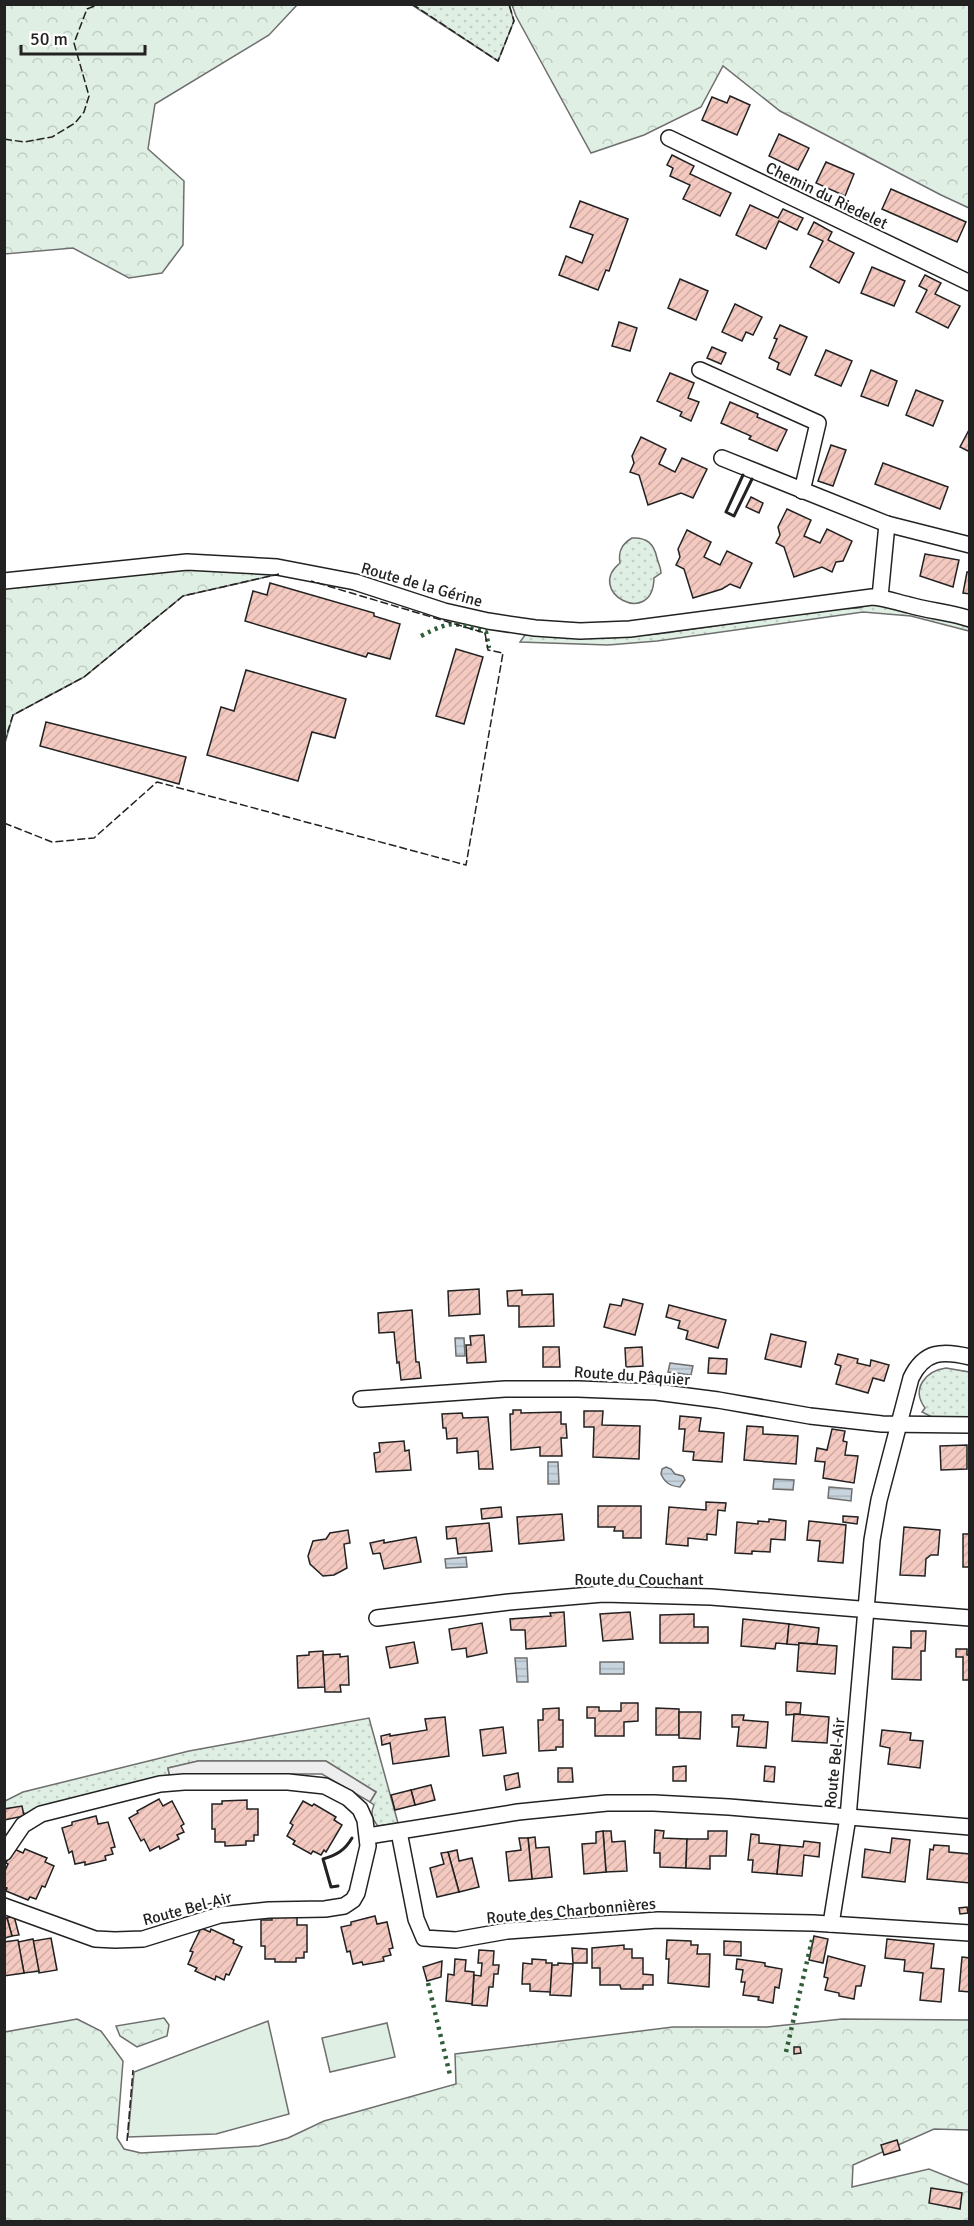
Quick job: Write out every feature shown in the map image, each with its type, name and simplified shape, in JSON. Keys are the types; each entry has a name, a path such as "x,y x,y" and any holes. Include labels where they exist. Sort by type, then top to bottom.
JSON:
{"street":[{"name":"Chemin du Riedelet","path":"669,138 969,283"},
{"path":"700,370 818,423 802,492"},
{"path":"722,458 802,492 887,524 969,545"},
{"path":"880,597 887,524"},
{"name":"Route de la Gérine","path":"4,582 187,562 277,567 355,582 444,611 488,621 549,629 580,631 630,629 880,597 969,619"},
{"name":"Route Bel-Air","path":"368,1836 518,1812 607,1803 729,1807 848,1817 865,1611 879,1500 898,1424 911,1378 918,1365 931,1356 944,1353 969,1358"},
{"name":"Route du Pâquier","path":"361,1399 505,1389 656,1392 810,1416 898,1424 969,1425"},
{"name":"Route du Couchant","path":"377,1618 509,1602 603,1594 711,1597 969,1618"},
{"name":"Route Bel-Air","path":"4,1853 23,1826 41,1814 160,1784 184,1782 288,1782 325,1786 348,1798 360,1809 368,1836 367,1857 357,1893 353,1900 344,1906 326,1910 269,1910 220,1915 143,1939 115,1940 95,1939 4,1906"},
{"path":"831,1924 848,1817 969,1827"},
{"name":"Route des Charbonnières","path":"399,1832 416,1918 424,1938 456,1940 507,1931 658,1920 831,1924 969,1933"}],"green space":[{"path":"5,4 297,5 269,35 155,104 148,149 184,181 183,245 162,273 129,278 73,248 5,254"},
{"path":"412,5 509,5 514,21 498,61"},
{"path":"512,5 969,5 969,208 780,111 723,66 701,107 644,135 591,153"},
{"path":"632,538 646,540 652,545 661,569 661,573 654,578 651,593 643,601 633,603 615,594 610,585 611,574 620,563 622,548"},
{"path":"187,568 284,573 183,596 84,677 13,715 5,743 5,588"},
{"path":"876,603 970,626 969,631 911,616 863,612 657,641 608,645 520,642 525,635 607,638 657,634 835,609 858,608"},
{"path":"946,1368 969,1372 969,1419 934,1418 922,1412 925,1408 919,1394 922,1382 932,1373"},
{"path":"369,1718 398,1823 378,1826 372,1816 374,1805 370,1802 376,1792 326,1761 198,1761 168,1768 170,1778 28,1815 17,1809 5,1812 5,1801 23,1792 189,1751"},
{"path":"164,2018 169,2025 167,2036 137,2047 120,2036 116,2026"},
{"path":"77,2019 101,2031 123,2061 117,2138 124,2149 141,2153 259,2146 288,2138 324,2121 456,2084 455,2054 673,2027 767,2027 842,2019 969,2020 969,2130 934,2129 853,2165 852,2187 929,2169 969,2185 969,2221 5,2222 5,2032"},
{"path":"268,2021 289,2114 216,2134 128,2137 134,2072"},
{"path":"387,2023 395,2057 330,2072 322,2038"}],"shaded area":[{"path":"455,1338 464,1338 465,1356 456,1356"},
{"path":"670,1363 693,1366 691,1375 668,1372"},
{"path":"548,1462 558,1462 559,1484 548,1484"},
{"path":"666,1467 675,1474 683,1476 685,1480 680,1487 664,1480 661,1474 662,1469"},
{"path":"774,1479 794,1480 793,1490 773,1489"},
{"path":"829,1487 852,1489 851,1501 828,1498"},
{"path":"466,1557 467,1567 446,1568 445,1559"},
{"path":"515,1658 527,1658 528,1682 517,1682"},
{"path":"600,1662 624,1662 624,1674 600,1674"},
{"path":"198,1761 326,1761 376,1792 370,1802 322,1774 198,1774 170,1778 168,1768"}],"building":[{"path":"730,96 750,105 737,135 702,120 712,97 727,103"},
{"path":"779,134 809,148 798,170 769,156"},
{"path":"672,155 694,166 690,174 731,193 720,216 683,199 690,185 670,176 673,168 667,165"},
{"path":"826,162 854,174 845,196 816,183"},
{"path":"891,189 966,222 957,242 882,209"},
{"path":"580,201 628,219 609,271 606,270 598,290 559,275 566,256 582,263 593,235 570,227"},
{"path":"750,205 778,218 783,209 803,218 797,230 779,221 766,249 736,235"},
{"path":"814,222 832,232 828,240 854,253 839,283 810,267 823,241 808,234"},
{"path":"872,267 905,281 894,306 861,293"},
{"path":"925,275 941,283 935,294 960,306 948,328 916,312 927,290 919,286"},
{"path":"680,279 708,291 696,320 668,308"},
{"path":"735,304 762,317 753,335 746,332 742,341 722,332"},
{"path":"619,322 637,328 630,351 612,346"},
{"path":"780,325 807,337 790,375 777,369 779,363 769,358"},
{"path":"712,347 726,353 721,364 707,358"},
{"path":"826,350 852,361 841,386 815,375"},
{"path":"871,370 897,381 888,406 861,396"},
{"path":"670,373 694,383 688,398 699,402 691,421 680,416 682,412 657,401"},
{"path":"916,390 943,401 933,426 906,415"},
{"path":"730,402 787,430 777,451 721,423"},
{"path":"970,428 970,452 960,447"},
{"path":"641,437 666,449 659,464 675,472 682,458 707,469 693,498 681,493 648,505 639,475 630,472 634,463 632,456"},
{"path":"831,445 846,450 833,486 818,481"},
{"path":"883,463 948,487 940,509 875,484"},
{"path":"751,497 763,503 759,513 746,507"},
{"path":"787,509 811,520 804,536 820,543 827,529 852,541 843,561 836,562 832,572 822,567 794,577 784,547 776,543 780,535 778,527"},
{"path":"687,530 711,542 704,557 720,565 727,551 752,563 740,588 730,584 722,589 693,598 684,569 676,565 680,557 678,549"},
{"path":"925,554 959,560 953,587 920,576"},
{"path":"967,572 970,572 970,594 963,593"},
{"path":"270,583 374,613 374,616 400,624 390,659 368,653 366,657 245,621 253,591 267,595"},
{"path":"456,649 483,657 464,724 436,716"},
{"path":"246,670 346,699 335,738 312,732 298,781 207,755 221,707 234,711"},
{"path":"46,722 186,757 179,784 40,746"},
{"path":"479,1289 480,1314 449,1316 448,1291"},
{"path":"522,1290 522,1295 553,1294 554,1326 519,1327 519,1306 508,1306 507,1291"},
{"path":"623,1299 643,1304 635,1335 604,1327 610,1304 621,1306"},
{"path":"669,1305 726,1320 718,1348 686,1339 688,1331 678,1328 680,1321 666,1317"},
{"path":"412,1310 416,1362 419,1362 421,1378 401,1380 394,1332 379,1333 378,1313"},
{"path":"771,1334 806,1342 801,1367 765,1359"},
{"path":"484,1335 486,1362 467,1363 466,1345 471,1345 470,1336"},
{"path":"543,1347 559,1347 560,1367 543,1367"},
{"path":"642,1347 643,1366 626,1367 625,1348"},
{"path":"838,1354 858,1359 857,1363 870,1366 871,1360 889,1365 884,1381 873,1378 868,1393 836,1384 841,1366 835,1364"},
{"path":"709,1358 727,1359 726,1374 708,1373"},
{"path":"513,1410 521,1410 521,1413 561,1412 561,1424 566,1424 567,1438 561,1438 562,1456 540,1456 540,1447 511,1450 510,1414 513,1414"},
{"path":"584,1411 603,1411 602,1425 640,1426 639,1459 593,1457 594,1427 584,1427"},
{"path":"462,1413 463,1418 488,1417 493,1469 479,1469 478,1451 457,1453 457,1438 447,1439 442,1414"},
{"path":"680,1416 701,1418 699,1431 724,1433 722,1462 693,1460 694,1452 683,1451 685,1429 679,1429"},
{"path":"747,1426 763,1427 763,1434 798,1436 796,1464 744,1460"},
{"path":"832,1429 845,1431 843,1441 847,1442 845,1455 858,1456 854,1483 823,1478 825,1462 815,1461 817,1448 827,1450"},
{"path":"404,1441 405,1451 409,1450 411,1470 376,1472 374,1453 380,1452 379,1443"},
{"path":"967,1445 967,1469 941,1470 940,1446"},
{"path":"706,1502 726,1503 725,1511 718,1510 716,1535 707,1534 707,1540 688,1538 688,1546 666,1544 669,1507 706,1510"},
{"path":"598,1506 641,1506 641,1538 623,1538 623,1531 614,1531 615,1527 598,1527"},
{"path":"501,1507 502,1517 482,1519 481,1509"},
{"path":"562,1514 564,1540 519,1544 517,1517"},
{"path":"843,1516 858,1517 857,1524 843,1522"},
{"path":"769,1519 786,1521 785,1540 771,1539 770,1552 735,1553 737,1522 758,1524 758,1521 769,1522"},
{"path":"809,1521 846,1525 843,1563 818,1561 820,1541 807,1540"},
{"path":"489,1523 492,1551 458,1554 456,1538 447,1539 446,1527"},
{"path":"904,1527 940,1530 938,1555 931,1555 926,1559 925,1576 900,1575"},
{"path":"348,1530 350,1543 344,1544 347,1568 334,1575 323,1576 310,1564 308,1556 313,1541 326,1539 330,1533"},
{"path":"963,1534 970,1534 970,1567 963,1567"},
{"path":"416,1537 421,1562 384,1569 380,1553 373,1554 370,1543 384,1540 384,1543"},
{"path":"564,1612 566,1646 526,1649 525,1630 511,1630 510,1619 551,1616 550,1613"},
{"path":"630,1612 633,1639 603,1641 600,1614"},
{"path":"694,1614 694,1627 708,1627 708,1643 660,1643 660,1615"},
{"path":"743,1619 789,1624 787,1644 776,1643 775,1649 741,1646"},
{"path":"482,1623 487,1653 467,1657 466,1648 452,1650 449,1629"},
{"path":"789,1624 819,1628 817,1644 787,1644"},
{"path":"911,1631 926,1631 925,1651 921,1651 921,1680 892,1679 893,1647 911,1648"},
{"path":"414,1642 418,1663 390,1668 386,1647"},
{"path":"799,1643 837,1646 835,1674 797,1671"},
{"path":"956,1649 967,1649 967,1655 970,1655 970,1680 963,1680 963,1657 956,1657"},
{"path":"323,1651 325,1687 298,1688 297,1656"},
{"path":"340,1654 340,1657 348,1656 349,1685 340,1685 341,1692 325,1692 323,1655"},
{"path":"786,1702 801,1703 800,1714 786,1715"},
{"path":"621,1703 638,1703 638,1721 624,1722 624,1736 595,1736 595,1718 587,1718 587,1707 599,1707 599,1711 621,1711"},
{"path":"559,1708 559,1720 563,1720 563,1747 556,1747 556,1750 539,1751 538,1720 543,1720 543,1709"},
{"path":"656,1708 679,1709 679,1735 656,1735"},
{"path":"679,1712 701,1712 700,1739 679,1738"},
{"path":"794,1714 829,1717 827,1743 792,1741"},
{"path":"732,1715 744,1715 743,1720 768,1722 766,1748 737,1746 739,1727 732,1727"},
{"path":"445,1717 449,1756 393,1764 390,1743 382,1745 381,1736 427,1730 425,1719"},
{"path":"503,1727 506,1753 483,1756 480,1730"},
{"path":"882,1730 911,1733 910,1740 923,1741 920,1768 888,1764 890,1748 880,1746"},
{"path":"686,1766 686,1781 673,1781 673,1767"},
{"path":"765,1766 775,1767 774,1782 764,1781"},
{"path":"558,1768 572,1768 573,1782 558,1782"},
{"path":"518,1773 520,1787 506,1790 504,1776"},
{"path":"431,1785 435,1800 415,1805 411,1790"},
{"path":"411,1790 415,1805 395,1810 391,1795"},
{"path":"159,1799 163,1806 172,1801 184,1824 181,1826 184,1832 177,1835 179,1839 160,1849 159,1846 150,1851 144,1839 141,1841 129,1818"},
{"path":"247,1800 247,1809 258,1809 258,1835 254,1835 254,1841 246,1841 246,1845 225,1846 225,1842 215,1842 215,1829 212,1829 212,1804 222,1804 222,1801"},
{"path":"303,1801 312,1806 314,1804 336,1817 334,1820 342,1825 326,1852 324,1850 321,1855 313,1851 311,1854 293,1844 295,1841 287,1836 293,1825 290,1823"},
{"path":"22,1806 24,1816 4,1820 4,1809"},
{"path":"96,1816 98,1824 108,1822 115,1847 111,1848 113,1854 105,1856 106,1860 85,1865 85,1862 75,1864 72,1851 69,1853 62,1828 72,1825 72,1822"},
{"path":"655,1830 664,1831 663,1838 687,1839 686,1868 660,1867 660,1853 654,1853"},
{"path":"603,1831 611,1831 612,1842 625,1841 627,1871 606,1872"},
{"path":"603,1831 606,1872 584,1874 582,1844 596,1843 596,1832"},
{"path":"708,1831 727,1831 726,1856 710,1856 710,1869 686,1868 687,1839 708,1839"},
{"path":"751,1834 759,1835 759,1843 780,1845 777,1874 752,1872 753,1860 748,1860"},
{"path":"535,1837 536,1848 549,1847 552,1877 532,1879 528,1838"},
{"path":"519,1838 528,1838 532,1879 509,1881 506,1852 521,1850"},
{"path":"892,1838 910,1840 905,1882 862,1877 865,1849 890,1853"},
{"path":"804,1841 820,1843 819,1857 804,1855 802,1876 777,1874 780,1845 803,1847"},
{"path":"934,1845 949,1846 949,1852 970,1854 970,1883 927,1879 930,1849 933,1850"},
{"path":"12,1848 23,1853 25,1849 47,1858 45,1862 54,1866 45,1887 42,1886 36,1899 30,1897 28,1900 6,1891 7,1888 4,1887 4,1873 8,1864 6,1863"},
{"path":"457,1850 459,1861 472,1858 479,1887 459,1892 448,1852"},
{"path":"448,1852 459,1892 437,1897 430,1868 444,1864 441,1853"},
{"path":"967,1907 968,1913 960,1914 959,1908"},
{"path":"14,1916 19,1935 12,1936 7,1918"},
{"path":"375,1916 377,1924 387,1922 393,1948 389,1949 391,1955 383,1957 384,1961 363,1965 362,1962 353,1964 350,1951 347,1952 341,1927"},
{"path":"272,1917 297,1917 297,1925 307,1925 307,1952 304,1952 304,1958 296,1958 296,1962 275,1962 275,1959 265,1959 265,1946 261,1946 261,1920 272,1920"},
{"path":"7,1918 12,1936 5,1938 4,1919"},
{"path":"201,1928 210,1932 211,1929 234,1940 233,1943 242,1947 229,1975 226,1974 224,1980 216,1976 215,1980 195,1971 197,1968 188,1964 193,1952 190,1951"},
{"path":"814,1936 828,1939 823,1963 809,1960"},
{"path":"51,1938 57,1970 39,1973 33,1941"},
{"path":"33,1939 39,1971 24,1973 18,1942"},
{"path":"887,1939 934,1944 931,1968 944,1969 941,2002 920,2000 923,1973 904,1971 905,1960 885,1958"},
{"path":"18,1940 24,1973 4,1976 4,1942"},
{"path":"667,1940 691,1941 691,1945 698,1945 697,1954 710,1954 709,1987 668,1983"},
{"path":"724,1941 741,1942 741,1956 724,1955"},
{"path":"624,1945 624,1949 632,1949 632,1958 643,1958 643,1974 653,1975 653,1985 643,1985 643,1989 621,1989 620,1985 600,1985 600,1968 592,1968 592,1948"},
{"path":"572,1948 587,1949 587,1963 573,1963"},
{"path":"479,1950 494,1951 493,1965 499,1965 498,1974 494,1974 493,1987 489,1987 487,2006 472,2005 474,1975 481,1976 482,1963 478,1963"},
{"path":"828,1956 865,1966 861,1986 856,1986 854,1999 825,1990 828,1978 824,1977"},
{"path":"962,1957 970,1958 970,1992 959,1991"},
{"path":"455,1959 466,1960 465,1971 474,1972 472,2004 446,2001 448,1974 454,1975"},
{"path":"532,1959 552,1963 551,1992 530,1991 530,1984 522,1984 523,1963 532,1964"},
{"path":"737,1959 765,1963 765,1966 782,1969 779,1988 775,1987 773,2003 758,2000 759,1997 743,1995 745,1982 741,1982 743,1970 736,1969"},
{"path":"442,1961 441,1977 427,1981 423,1967"},
{"path":"558,1963 573,1964 571,1996 550,1995 552,1965 558,1965"},
{"path":"794,2047 800,2047 801,2053 794,2054"},
{"path":"897,2140 900,2150 884,2155 881,2145"},
{"path":"931,2188 962,2193 960,2209 929,2203"}],"hedge":[{"path":"421,636 446,625 458,625 486,632 489,648"},
{"path":"786,2052 812,1940"},
{"path":"428,1983 450,2075"}],"fence":[{"path":"4,139 24,142 52,137 75,123 84,112 89,96 74,43 87,9 99,4"},
{"path":"412,4 498,61 514,21 509,4"},
{"path":"4,743 13,715 84,677 183,596 279,574"},
{"path":"4,823 52,842 94,838 157,782 466,865 503,653 488,650 485,633 311,581"},
{"path":"127,2141 133,2070"}],"wall":[{"path":"743,475 726,512 734,516 752,479"},
{"path":"338,1886 331,1887 323,1859 340,1852 352,1838"}]}
